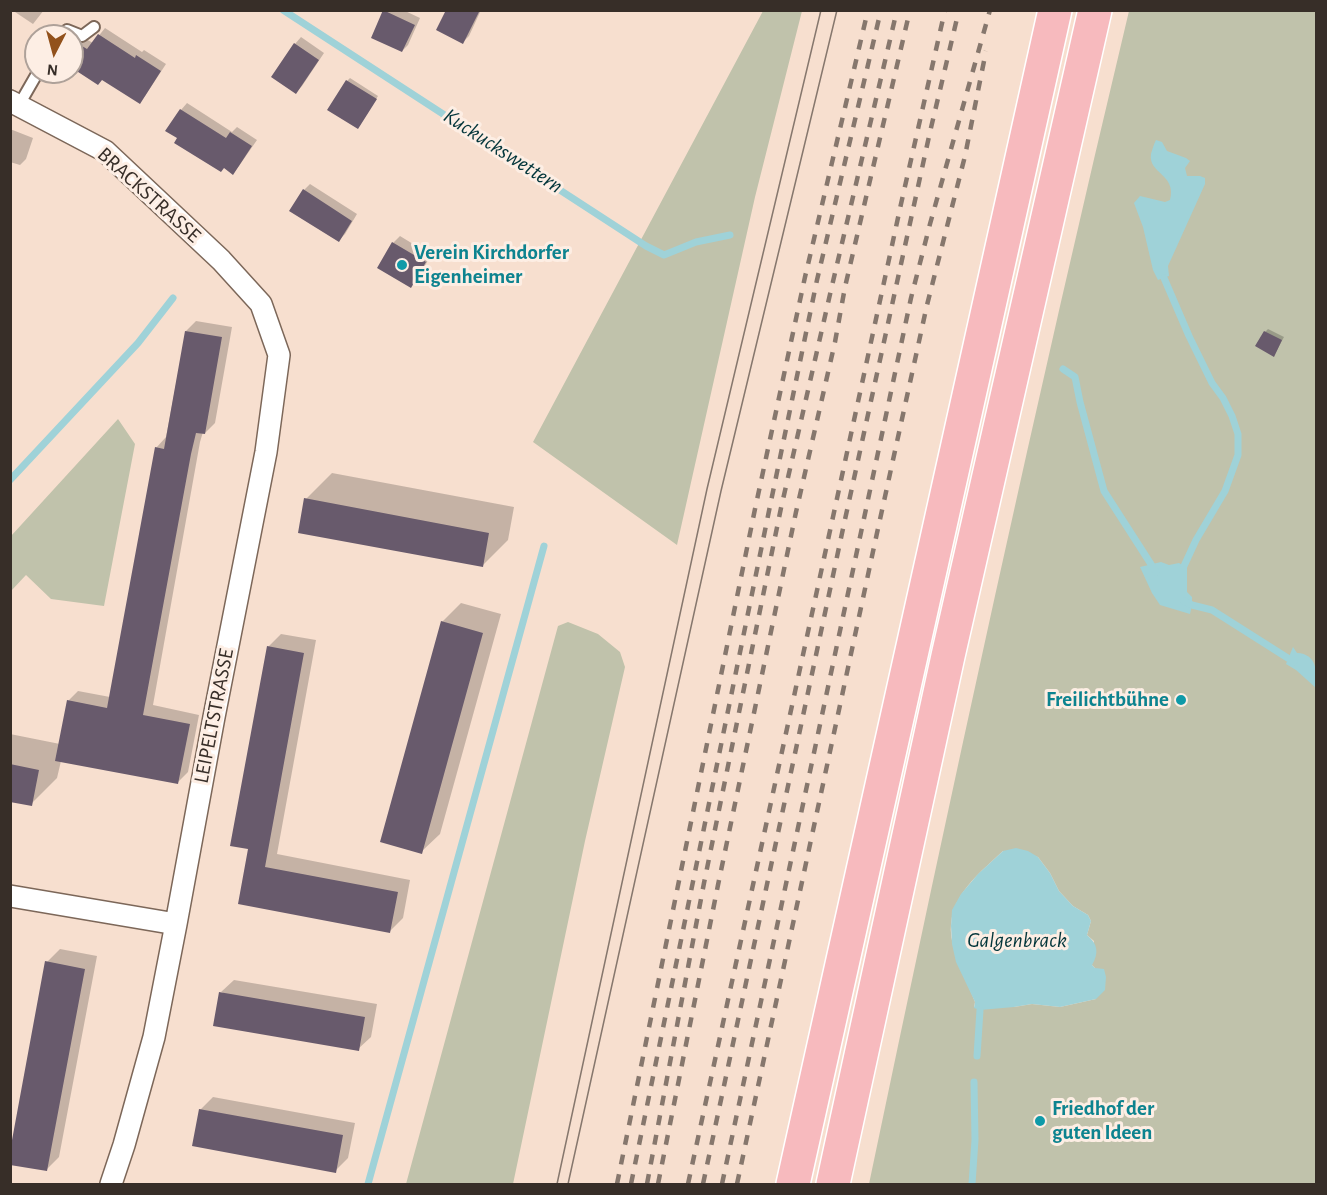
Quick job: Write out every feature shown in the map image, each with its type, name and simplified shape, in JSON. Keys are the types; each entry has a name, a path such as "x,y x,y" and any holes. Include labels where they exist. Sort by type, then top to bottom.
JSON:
{"highway":[{"path":"793,1185 1055,10"},
{"path":"833,1185 951,644 1095,10"}],"street":[{"name":"BRACKSTRASSE","path":"15,103 105,151 221,260"},
{"name":"LEIPELTSTRASSE","path":"111,1185 154,1037 213,717 266,452 279,355 261,304 221,260"},
{"path":"10,896 176,924"}],"lane":[{"path":"84,34 94,27"},
{"path":"15,103 29,84"}],"green space":[{"path":"763,11 802,11 755,197 677,545 533,442"},
{"path":"1129,11 1316,11 1316,1184 869,1184 995,596","holes":["1003,851 1038,857 1050,873 1059,891 1073,906 1088,915 1091,921 1087,935 1094,941 1092,965 1095,968 1096,999 1060,1007 1032,1004 1014,1007 974,1007 975,1002 953,945 952,916 957,903 972,881"]},
{"path":"118,419 135,444 104,606 51,599 26,575 11,591 11,536"},
{"path":"568,622 598,634 620,652 625,667 585,841 513,1184 406,1184 558,626"}],"water":[{"path":"1156,140 1162,142 1167,151 1190,161 1185,168 1187,176 1205,178 1205,184 1168,266 1169,276 1158,280 1134,203 1140,196 1165,202 1170,200 1170,185 1151,161"},
{"path":"1161,562 1169,565 1179,563 1187,568 1187,592 1192,597 1190,614 1160,605 1152,593 1140,567"},
{"path":"1293,647 1297,653 1309,656 1312,660 1316,670 1316,688 1286,664"},
{"name":"Galgenbrack","path":"1016,848 1038,857 1050,873 1059,891 1073,906 1088,915 1091,921 1087,935 1096,949 1096,957 1092,965 1095,968 1104,969 1106,977 1105,990 1096,999 1060,1007 1032,1004 980,1010 974,1008 975,1002 956,962 952,944 952,910 961,894 978,874 1003,851"}],"building":[{"path":"383,10 415,25 402,52 371,38"},
{"path":"446,10 480,10 463,44 436,30"},
{"path":"98,34 135,58 136,55 161,71 140,104 102,80 98,85 84,76 84,47 87,49"},
{"path":"294,43 319,60 296,94 271,77"},
{"path":"346,80 377,99 358,129 327,110"},
{"path":"180,109 226,138 230,132 252,146 233,175 224,168 221,172 174,143 177,138 165,131"},
{"path":"303,189 352,221 339,242 289,211"},
{"name":"Verein Kirchdorfer Eigenheimer","path":"392,242 426,262 411,288 377,268"},
{"path":"185,331 222,337 205,434 196,433 191,454 143,715 190,724 178,784 55,761 67,700 107,708 155,447 164,449"},
{"path":"1264,331 1282,340 1274,357 1255,346"},
{"path":"304,498 489,533 483,567 298,533"},
{"path":"441,621 483,633 422,854 380,842"},
{"path":"267,646 304,653 265,867 398,892 390,933 238,904 248,849 230,846"},
{"path":"10,764 39,770 32,806 10,802"},
{"path":"45,961 85,969 47,1171 10,1165 10,1151"},
{"path":"219,992 365,1017 359,1051 213,1026"},
{"path":"199,1109 343,1135 336,1173 192,1146"}],"waterway":[{"name":"Kuckuckswettern","path":"283,10 646,246 664,255 696,242 730,235"},
{"path":"1164,278 1212,383 1232,416 1238,434 1238,455 1225,491 1196,540 1184,566"},
{"path":"10,480 138,343 173,298"},
{"name":"Kuckuckswettern","path":"1063,369 1075,377 1104,491 1156,572"},
{"path":"368,1184 544,546"},
{"name":"Kuckuckswettern","path":"1184,601 1212,610 1294,662"},
{"path":"977,1056 980,1010"},
{"path":"972,1184 975,1140 974,1082"}],"tram line":[{"path":"557,1184 707,489 821,10"},
{"path":"568,1184 721,491 837,10"}],"railway":[{"path":"617,1184 755,509 805,277 868,10"},
{"path":"631,1184 817,280 881,10"},
{"path":"647,1184 704,883 781,508 897,10"},
{"path":"658,1184 796,512 835,342 845,287 910,10"},
{"path":"688,1184 945,10"},
{"path":"703,1184 844,524 959,10"},
{"path":"722,1184 911,298 990,10"},
{"path":"737,1184 927,305 965,156 986,51"}],"place":[{"name":"Verein Kirchdorfer Eigenheimer","path":"402,265"},
{"name":"Freilichtbühne","path":"1181,700"},
{"name":"Friedhof der guten Ideen","path":"1040,1121"}]}
